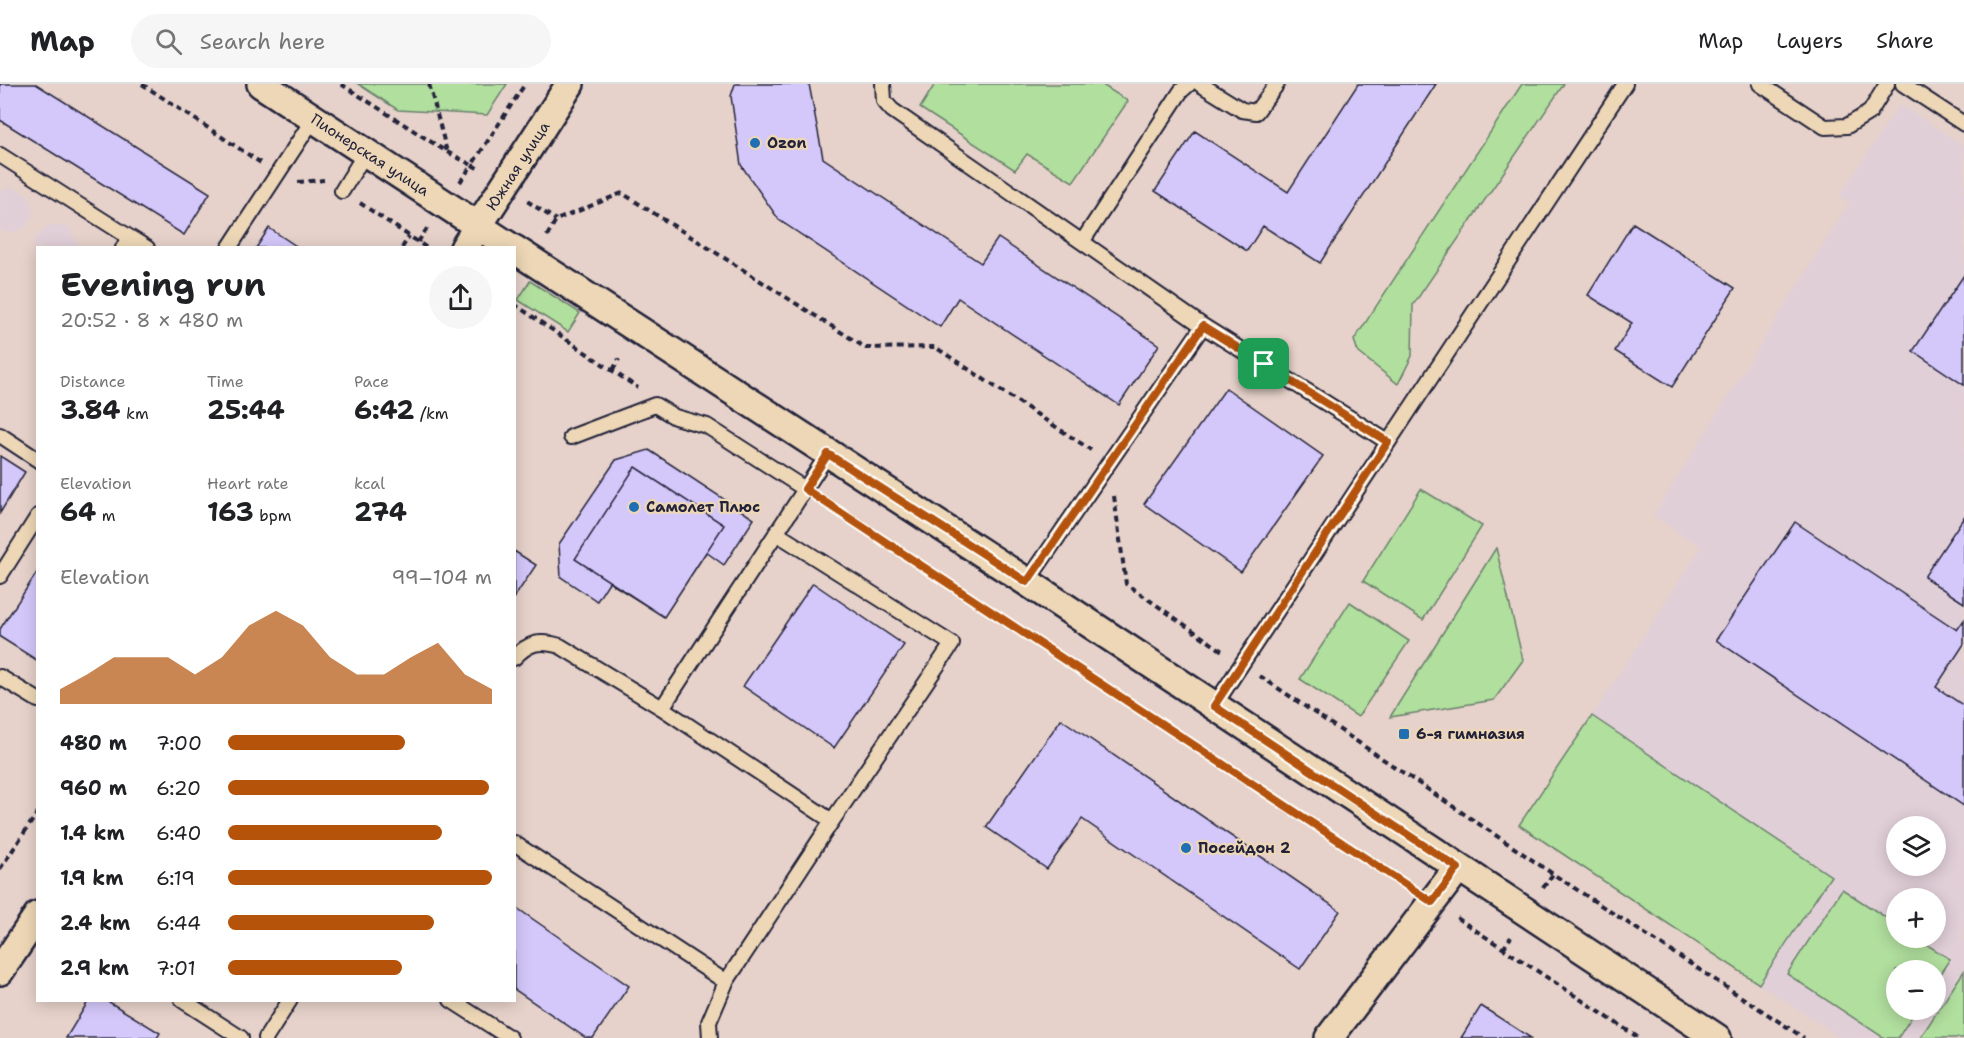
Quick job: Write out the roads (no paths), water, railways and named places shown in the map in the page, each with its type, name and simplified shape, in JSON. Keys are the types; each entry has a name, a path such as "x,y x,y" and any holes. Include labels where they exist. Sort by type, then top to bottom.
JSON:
{"street":[{"name":"Пионерская улица","path":"261,84 510,246"},
{"name":"Южная улица","path":"465,246 570,84"},
{"name":"Пионерская улица","path":"516,250 1027,582 1717,1038"},
{"path":"1329,1038 1458,868"},
{"path":"0,971 36,918"}],"lane":[{"path":"883,84 884,101 892,110 1203,326 1388,442"},
{"path":"1082,242 1181,91 1189,84"},
{"path":"1200,84 1242,110 1256,112 1277,84"},
{"path":"1214,706 1625,84"},
{"path":"1760,84 1825,127 1847,126 1870,112 1887,84"},
{"path":"1904,84 1964,124"},
{"path":"230,246 314,118"},
{"path":"342,191 366,152"},
{"path":"0,156 126,242"},
{"path":"1027,582 1203,326"},
{"path":"571,437 655,405 675,417 706,426 805,489"},
{"path":"0,435 36,458"},
{"path":"662,708 828,454"},
{"path":"0,576 36,519"},
{"path":"710,1038 709,1022 726,982 952,644 776,533"},
{"path":"516,656 527,645 544,642 560,646 662,708 832,821"},
{"path":"0,677 36,699"},
{"path":"516,844 726,982"},
{"path":"185,1002 241,1038"},
{"path":"266,1038 289,1002"},
{"path":"454,1002 510,1038"}],"place":[{"name":"Ozon","path":"755,143"},
{"name":"Самолет Плюс","path":"634,507"},
{"name":"6-я гимназия","path":"1404,734"},
{"name":"Посейдон 2","path":"1186,848"}]}
